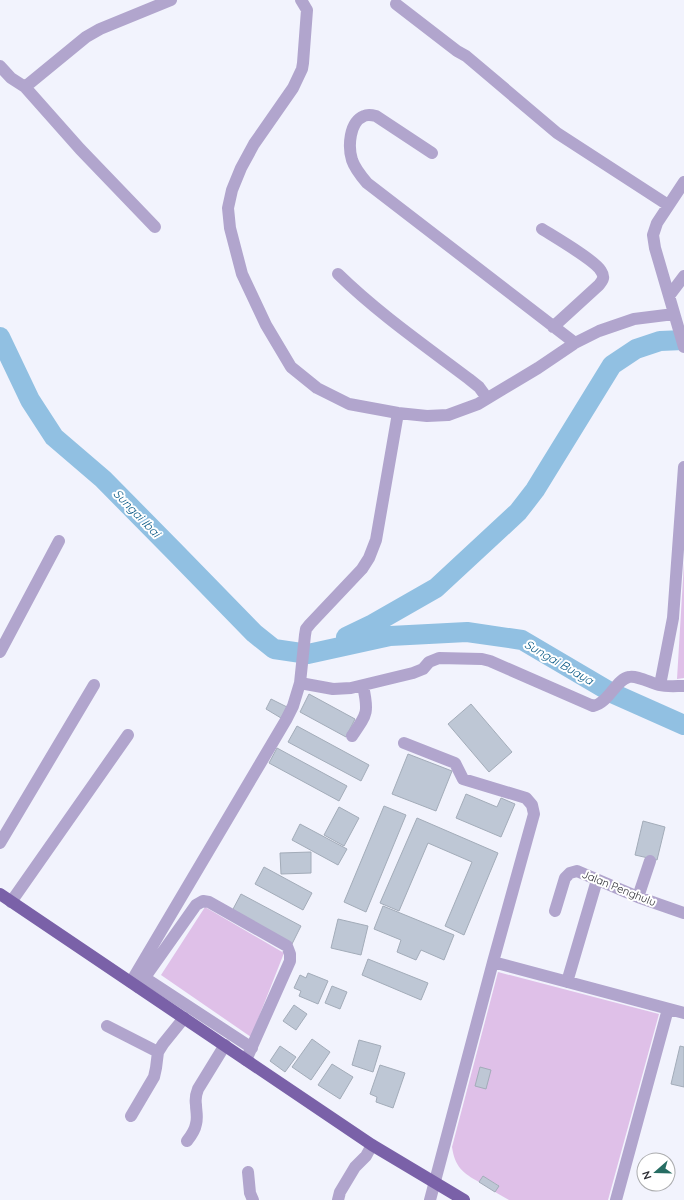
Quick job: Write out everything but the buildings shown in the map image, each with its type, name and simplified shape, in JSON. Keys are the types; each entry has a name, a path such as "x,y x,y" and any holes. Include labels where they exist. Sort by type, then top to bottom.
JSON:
{"main road":[{"path":"0,894 138,982 184,1018 372,1145 464,1200"}],"street":[{"path":"25,87 86,37 100,29 171,0"},
{"path":"301,0 306,10 302,69 293,88 254,144 241,168 232,190 228,208 230,228 242,274 266,325 292,367 317,388 349,404 398,413 427,416 448,415 478,404 575,344 599,331 634,320 675,318"},
{"path":"396,4 457,51 466,56 557,133 668,205"},
{"path":"0,66 12,78 25,87 34,99 80,149 155,227"},
{"path":"432,153 376,116 369,114 363,116 356,124 350,135 352,159 357,172 367,183 575,344"},
{"path":"684,182 657,223 653,235 655,248 684,347"},
{"path":"542,229 597,265 603,276 603,280 599,285 553,327"},
{"path":"338,274 402,329 479,387 487,398"},
{"path":"669,296 684,276"},
{"path":"138,982 293,706 301,678 306,629 362,569 369,558 376,540 398,413"},
{"path":"660,685 673,618 682,515 684,468"},
{"path":"0,652 59,541"},
{"path":"301,678 333,689 351,688 413,673 423,668 429,662 439,658 482,659 490,661 590,706 601,704 624,679 629,677 636,677 660,685 684,686"},
{"path":"0,843 94,685"},
{"path":"352,736 364,718 367,710 363,686"},
{"path":"11,902 128,735"},
{"path":"404,743 455,762 463,779 526,798 532,805 534,814 430,1200"},
{"path":"638,897 650,861"},
{"name":"Jalan Penghulu","path":"555,911 565,878 570,873 577,871 638,897 684,913"},
{"path":"567,982 597,880"},
{"path":"138,982 196,905 203,901 209,902 287,946 290,954 290,961 246,1060"},
{"path":"493,962 684,1013"},
{"path":"138,982 252,1048"},
{"path":"616,1200 668,1009"},
{"path":"131,1116 154,1077 158,1052 184,1018"},
{"path":"107,1026 158,1052"},
{"path":"187,1141 193,1133 196,1125 196,1097 198,1089 224,1045"},
{"path":"338,1200 340,1192 355,1167 366,1156 372,1145"},
{"path":"248,1172 250,1193 253,1200"}],"shaded area":[{"path":"684,562 684,678 677,679"},
{"path":"205,907 284,953 251,1037 161,975"},
{"path":"498,972 659,1014 608,1200 509,1200 495,1192 498,1185 483,1176 479,1182 473,1179 461,1169 455,1160 452,1147"}],"waterway":[{"name":"Sungai Ibai","path":"0,337 30,400 54,437 103,479 254,633 274,649 308,654 390,636 467,632 522,640 612,693 684,725"},
{"path":"346,637 373,624 436,588 518,512 535,490 612,365 636,349 660,341 684,340"}],"water label":[{"name":"Sungai Buaya","path":"559,662"}]}
